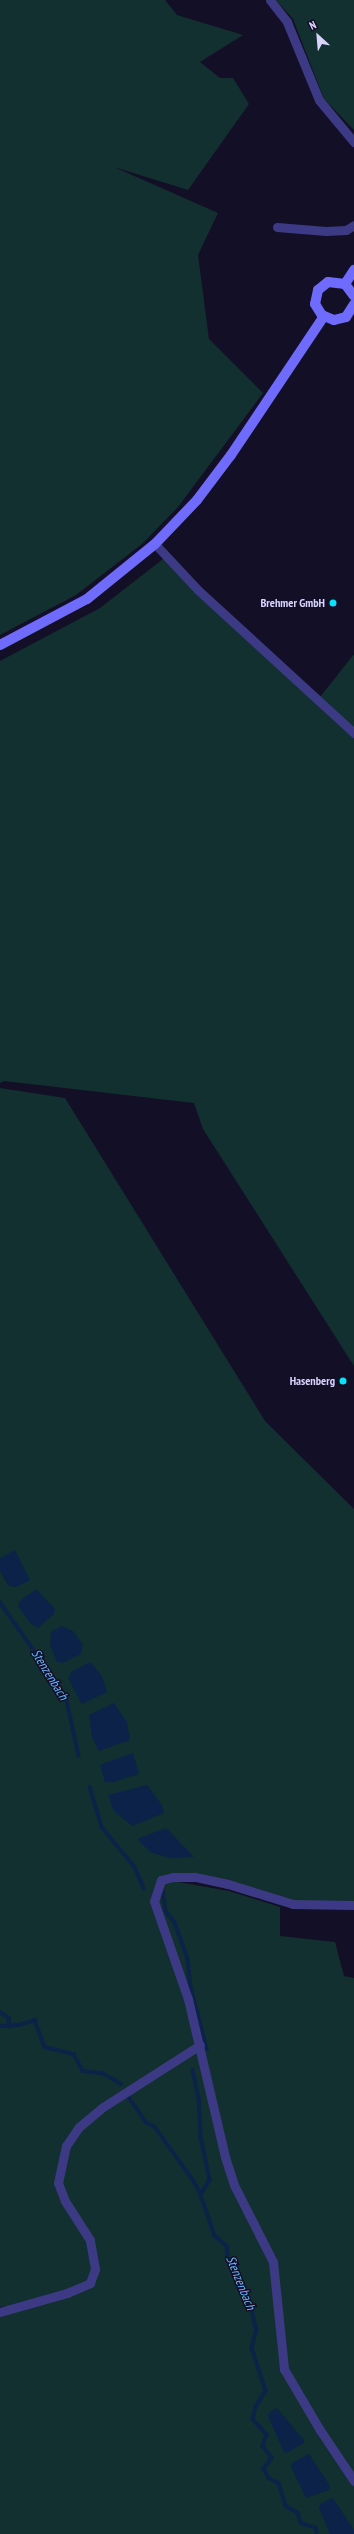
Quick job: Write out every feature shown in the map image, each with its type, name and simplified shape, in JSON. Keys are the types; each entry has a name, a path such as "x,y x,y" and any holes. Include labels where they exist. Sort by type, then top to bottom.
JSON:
{"main road":[{"path":"345,284 354,270"},
{"path":"353,311 340,320 324,316 315,304 318,290 328,282 345,284 354,296"},
{"path":"0,645 87,599 155,544 197,500 231,455 324,316"}],"street":[{"path":"270,0 287,22 318,100 354,142"},
{"path":"277,227 326,231 346,230 354,226"},
{"path":"155,544 198,590 354,733"},
{"path":"354,1906 293,1904 228,1884 194,1877 173,1876 161,1880 154,1901 186,1992 200,2045 225,2157 234,2185 273,2262 284,2369 320,2430 354,2481"},
{"path":"0,2312 67,2293 90,2283 95,2268 90,2240 65,2201 58,2183 66,2146 79,2127 103,2107 200,2045"}],"green space":[{"path":"0,0 165,0 177,15 243,35 200,62 220,78 233,78 249,104 188,190 114,167 218,213 198,255 209,339 263,393 178,507 142,544 76,595 0,635"},
{"path":"276,0 354,0 354,130 324,99 293,19"},
{"path":"163,559 304,686 320,697 354,654 354,1366 203,1129 194,1103 4,1081 0,1083 0,661 100,608"},
{"path":"0,1088 65,1098 265,1421 354,1509 354,1902 293,1901 189,1874 178,1882 229,1891 280,1907 280,1936 335,1942 344,1976 354,1978 354,2534 0,2534 0,2317 34,2304 0,2307 0,1570 8,1585 16,1587 0,1558"}],"water":[{"path":"15,1550 30,1580 16,1587 8,1585 0,1570 0,1558"},
{"path":"36,1589 55,1609 54,1614 38,1628 31,1624 18,1606 20,1601"},
{"path":"62,1626 73,1631 83,1645 81,1654 63,1663 57,1662 50,1645 51,1632"},
{"path":"90,1662 102,1676 107,1692 82,1704 68,1678 72,1671"},
{"path":"114,1703 127,1722 130,1740 99,1751 92,1738 89,1715"},
{"path":"133,1753 139,1774 113,1782 105,1782 100,1765"},
{"path":"147,1785 162,1805 164,1813 132,1826 114,1811 108,1795"},
{"path":"166,1828 194,1857 169,1858 150,1852 137,1839"},
{"path":"277,2408 304,2440 304,2443 287,2453 284,2452 268,2416 270,2412"},
{"path":"309,2454 330,2486 329,2490 306,2498 291,2467 292,2463"},
{"path":"333,2498 354,2530 354,2534 330,2534 319,2508 320,2504"}],"waterway":[{"name":"Stenzenbach","path":"0,1602 66,1696 79,1756"},
{"name":"Stenzenbach","path":"90,1787 102,1827 135,1867 144,1888"},
{"name":"Stenzenbach","path":"163,1890 166,1911 175,1923 188,1959 191,1987 207,2049"},
{"path":"0,2012 9,2018 10,2026"},
{"path":"0,2026 19,2025 35,2020 45,2047 74,2054 83,2071 103,2073 121,2084"},
{"name":"Stenzenbach","path":"193,2070 199,2098 201,2137 210,2180 201,2195 215,2236 227,2246 228,2257 249,2299 257,2330 252,2348 266,2391 256,2407 253,2419 267,2435 263,2446 272,2458 264,2469 269,2478 279,2483 286,2506 298,2513 301,2523 316,2528 317,2534"},
{"path":"129,2097 146,2122 155,2127 194,2181 201,2195"}],"place":[{"name":"Brehmer GmbH","path":"333,603"},
{"name":"Hasenberg","path":"343,1381"}]}
